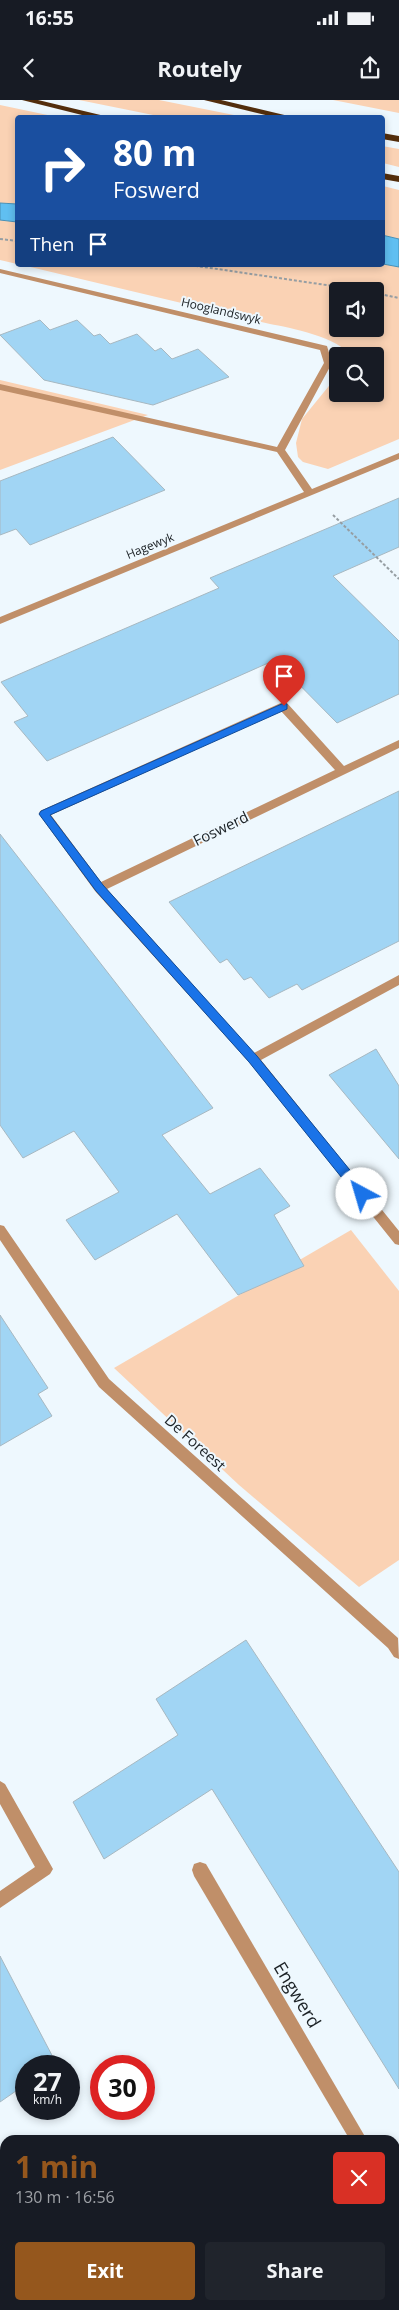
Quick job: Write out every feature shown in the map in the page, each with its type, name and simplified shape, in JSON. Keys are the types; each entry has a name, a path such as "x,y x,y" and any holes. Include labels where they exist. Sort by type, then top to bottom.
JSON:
{"highway":[{"path":"26,100 95,115"},
{"path":"208,100 279,115"},
{"path":"385,137 399,140"},
{"path":"385,177 399,179"}],"street":[{"name":"Hooglandswyk","path":"0,271 324,348 328,363 280,450"},
{"path":"0,387 280,450 310,493"},
{"name":"Hagewyk","path":"0,622 399,456"},
{"path":"342,771 284,706 44,814 99,888 253,1059 399,1240"},
{"name":"Foswerd","path":"99,888 399,744"},
{"path":"253,1059 399,980"},
{"name":"De Foreest","path":"0,1230 104,1383 397,1645"},
{"path":"0,1789 45,1869 0,1900"},
{"name":"Engwerd","path":"200,1870 356,2135"}],"path":[{"path":"0,239 15,242"},
{"path":"204,267 329,285"},
{"path":"384,295 399,298"},
{"path":"310,493 399,579"}],"shaded area":[{"path":"79,100 159,100 234,115 153,115"},
{"path":"333,100 399,100 399,113"},
{"path":"0,105 48,115 15,115 15,204 0,203"},
{"path":"385,147 399,149 399,167 385,164"},
{"path":"385,186 399,190 399,239 385,236"},
{"path":"0,220 15,222 15,264 0,260"},
{"path":"385,264 399,267 399,439 328,469 303,462 298,457 296,443 302,419 329,386 329,402 384,402 384,347 340,347 314,334 30,267 385,267"},
{"path":"0,380 148,415 0,470"},
{"path":"351,1230 399,1291 399,1560 359,1587 239,1485 114,1368"}],"water":[{"path":"0,203 15,204 15,222 0,220"},
{"path":"385,236 399,239 399,267 385,264"}],"building":[{"path":"40,320 50,330 77,320 94,336 100,334 110,344 137,334 155,351 161,348 172,359 198,349 229,377 153,405 44,380 0,335"},
{"path":"113,437 165,490 30,545 16,529 0,535 0,481"},
{"path":"399,498 399,547 333,576 399,641 399,694 337,723 275,660 47,761 14,722 28,716 1,682 219,588 210,578"},
{"path":"399,791 399,941 302,990 297,984 269,998 251,977 244,980 227,959 220,963 169,902"},
{"path":"0,834 213,1108 162,1135 210,1194 260,1168 290,1206 274,1215 304,1266 238,1295 177,1214 95,1260 66,1220 119,1192 74,1131 23,1158 0,1125"},
{"path":"376,1049 399,1086 399,1159 329,1075"},
{"path":"0,1315 48,1388 38,1394 52,1416 0,1446"},
{"path":"246,1640 399,1872 399,2089 212,1789 104,1859 73,1802 178,1735 156,1699"},
{"path":"0,1956 52,2055 15,2055 15,2092 0,2102"}],"route":[{"path":"284,706 44,814 99,888 253,1059 362,1194"}]}
